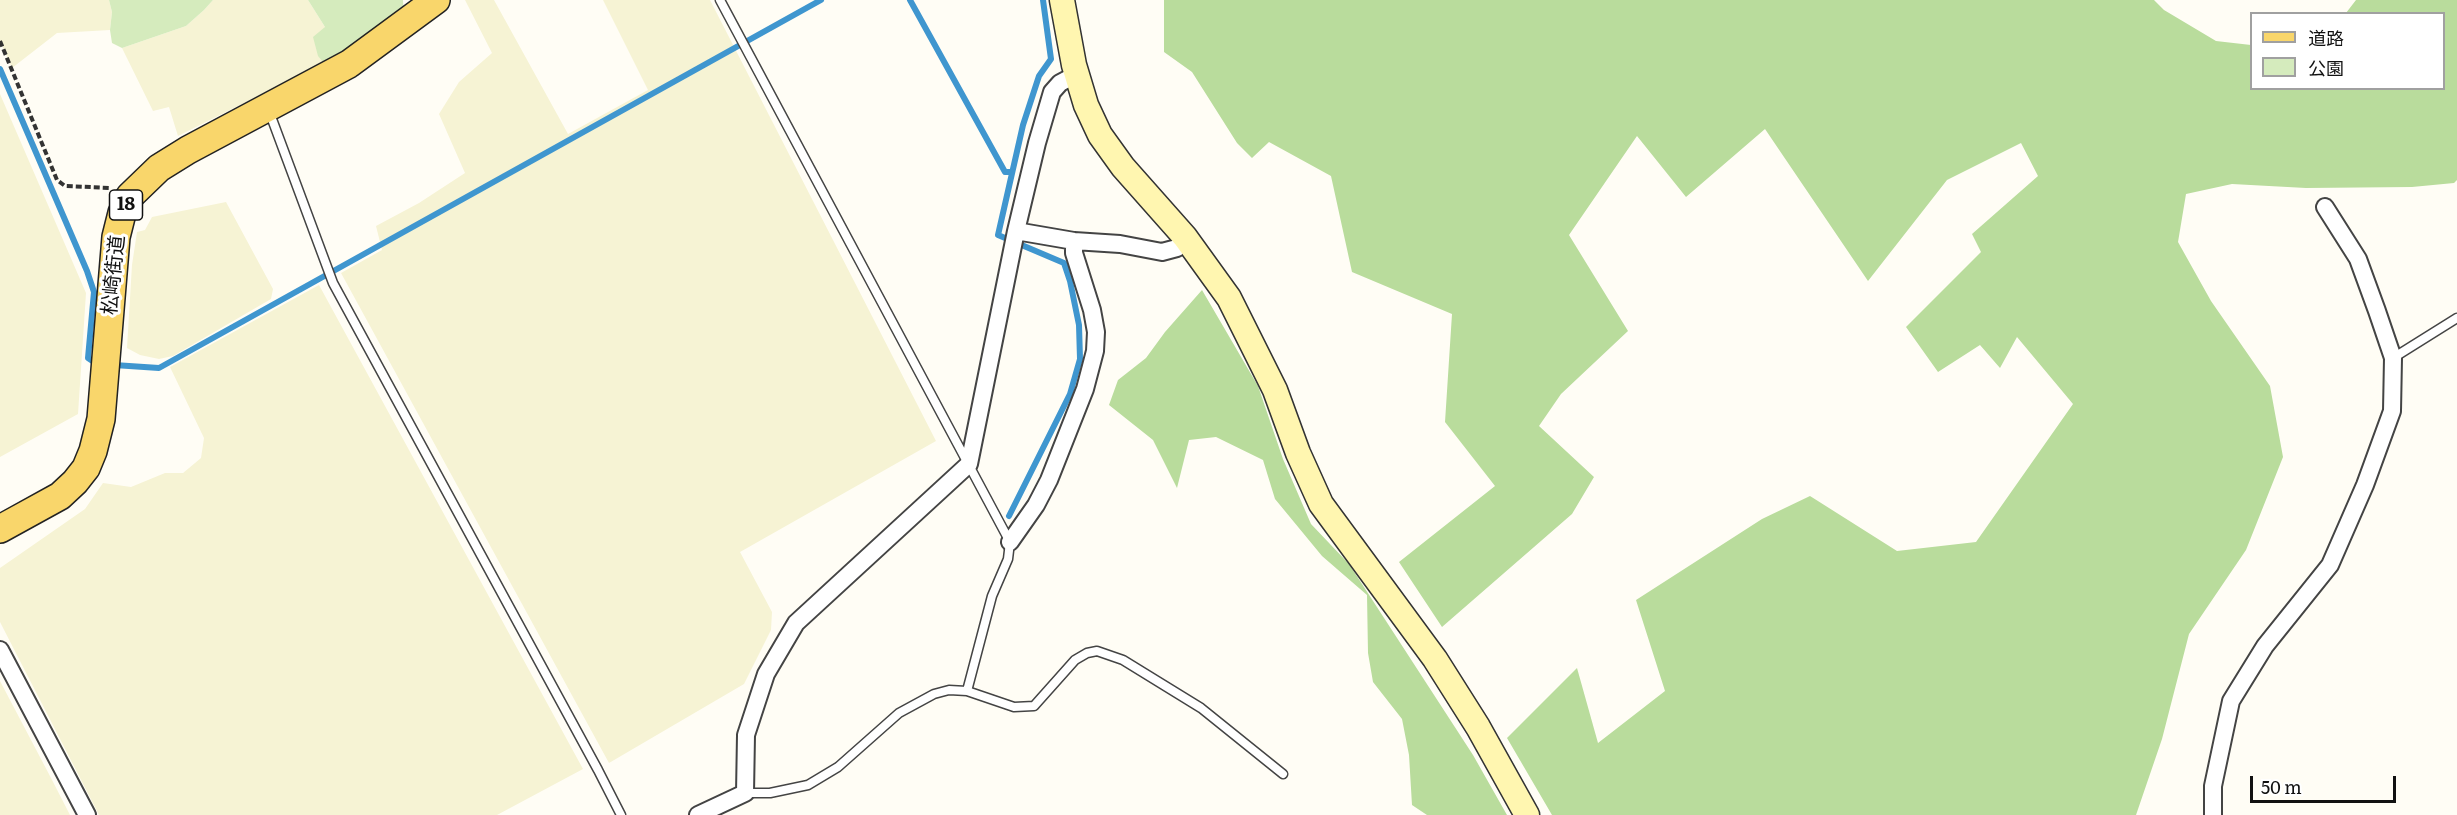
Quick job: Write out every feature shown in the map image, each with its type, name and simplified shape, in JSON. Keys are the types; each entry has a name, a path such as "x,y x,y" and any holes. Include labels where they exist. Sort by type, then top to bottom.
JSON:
{"main road":[{"name":"松崎街道","path":"0,529 60,496 81,475 93,451 101,419 116,237 122,213 130,196 159,168 349,64 435,0"}],"street":[{"path":"1062,0 1077,74 1086,105 1100,135 1123,167 1185,237 1229,298 1275,390 1298,453 1321,504 1435,659 1478,727 1527,815"},
{"path":"698,815 745,793 746,735 766,674 796,623 969,464 1016,231 1037,143 1052,92 1060,83 1077,74"},
{"path":"2213,815 2213,786 2231,701 2265,646 2330,565 2365,485 2392,411 2392,358 2358,259 2325,207"},
{"path":"1016,231 1074,241 1120,244 1162,252 1177,248 1185,237"},
{"path":"1010,542 1036,505 1049,480 1085,388 1095,351 1096,332 1092,310 1074,254 1074,241"},
{"path":"0,650 87,815"}],"lane":[{"path":"720,0 1010,542 1008,559 992,596 967,691"},
{"path":"267,107 333,283 621,815"},
{"path":"2392,358 2457,318"},
{"path":"745,793 770,793 808,785 838,767 908,708 934,694 949,690 967,691 1014,707 1034,706 1075,660 1087,653 1097,651 1123,660 1201,708 1283,774"}],"path":[{"path":"0,42 57,180 65,186 116,189 125,191 130,196"}],"shaded area":[{"path":"0,0 109,0 112,12 110,30 57,33 12,68 0,41"},
{"path":"213,0 308,0 325,27 324,63 178,136 169,107 153,111 122,48 186,26"},
{"path":"465,0 494,0 568,134 648,90 603,0 710,0 936,441 740,552 772,612 771,630 744,684 609,763 341,273 382,250 376,226 419,203 465,173 439,114 459,82 492,53"},
{"path":"0,94 86,293 78,414 0,457"},
{"path":"226,202 273,289 271,299 173,356 159,359 140,355 127,348 132,265 137,232 145,230 152,217"},
{"path":"319,285 583,769 497,815 99,815 0,622 0,568 85,509 103,483 131,487 165,473 183,473 201,458 204,438 170,367"},
{"path":"0,681 51,778 70,815 0,815"}],"green space":[{"path":"109,0 213,0 186,26 122,48 112,43 110,30 112,12"},
{"path":"308,0 403,0 404,16 324,63 318,56 313,37 325,27"},
{"path":"1164,0 2154,0 2164,10 2216,41 2250,45 2250,90 2445,90 2445,12 2347,12 2356,0 2457,0 2457,180 2454,183 2412,187 2306,188 2232,184 2186,194 2178,242 2211,301 2270,386 2283,457 2246,550 2189,634 2162,739 2136,815 1552,815 1507,738 1577,668 1598,743 1665,691 1636,600 1762,519 1810,496 1897,551 1976,542 2073,404 2017,337 2000,368 1980,345 1938,372 1906,327 1981,252 1972,234 2038,176 2021,143 1947,180 1868,281 1765,129 1686,197 1637,136 1569,235 1628,331 1561,394 1539,426 1594,477 1572,514 1442,627 1399,562 1495,486 1445,422 1452,314 1352,272 1331,176 1269,142 1252,158 1237,143 1192,72 1164,52"},
{"path":"1202,290 1258,386 1283,459 1311,524 1349,564 1473,755 1507,815 1427,815 1412,805 1409,755 1402,719 1373,682 1368,653 1367,595 1322,556 1275,499 1263,460 1216,437 1189,440 1177,488 1153,440 1109,405 1118,380 1146,358 1165,332"}],"waterway":[{"path":"114,365 159,368 821,0"},
{"path":"910,0 1005,172 1012,172"},
{"path":"1009,516 1070,394 1080,359 1079,325 1064,263 998,235 1023,125 1039,76 1051,59 1043,0"},
{"path":"0,69 94,292 88,358 97,364"}]}
